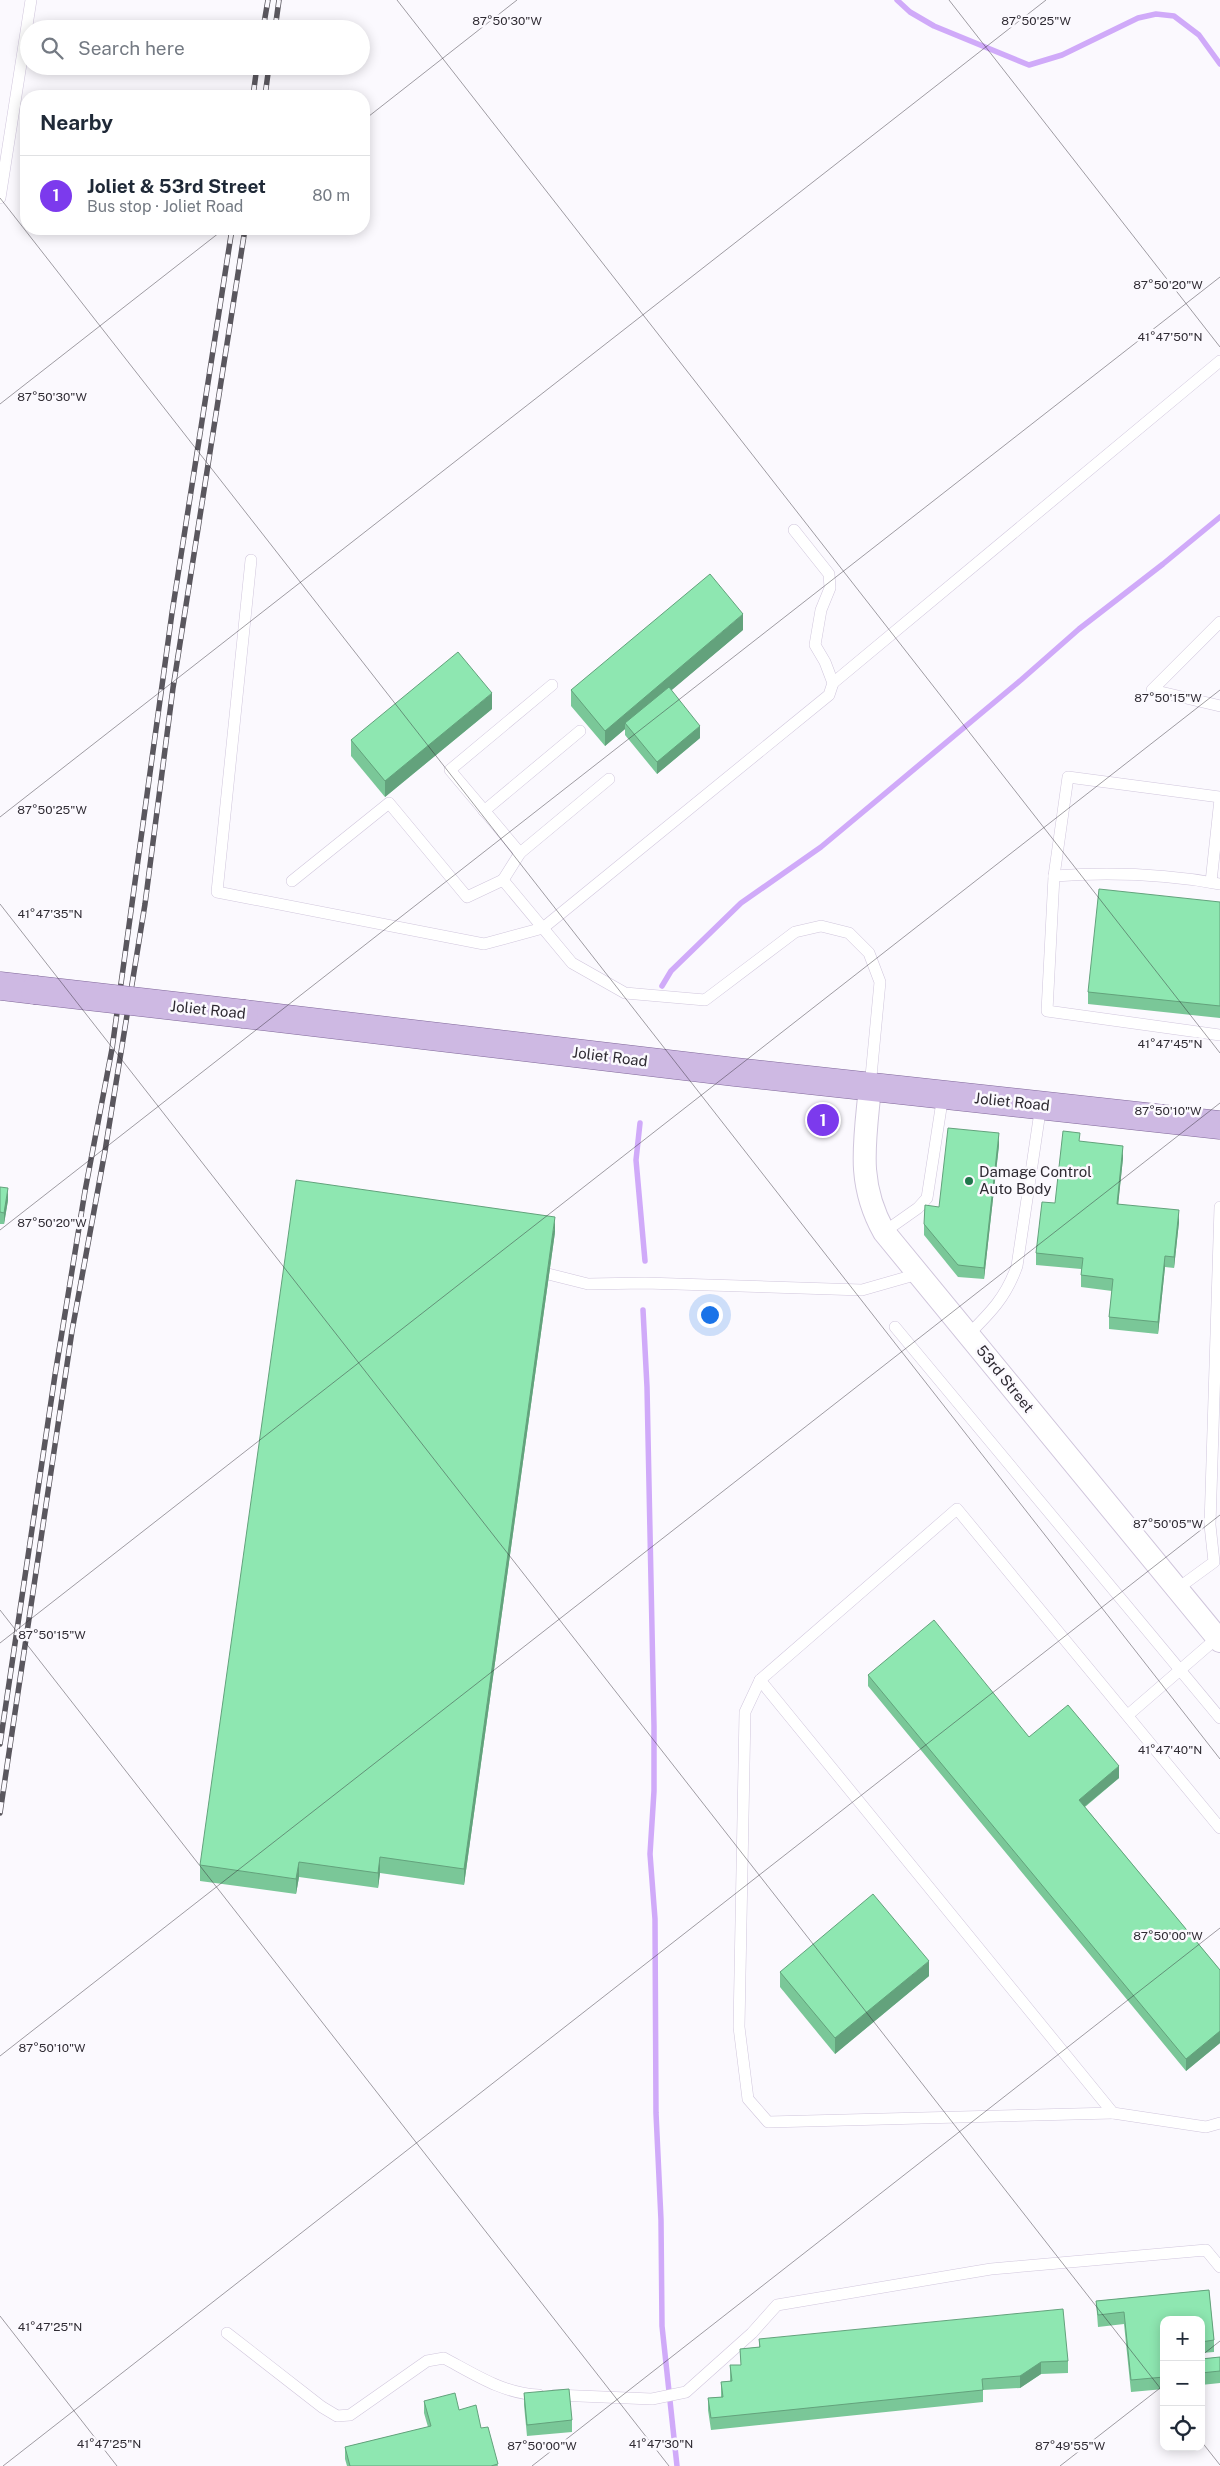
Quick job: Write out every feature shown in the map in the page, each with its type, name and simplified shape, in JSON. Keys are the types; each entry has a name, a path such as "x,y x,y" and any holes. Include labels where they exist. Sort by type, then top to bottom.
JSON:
{"main road":[{"name":"Joliet Road","path":"0,986 870,1087 1220,1125"}],"street":[{"name":"53rd Street","path":"870,1087 863,1168 874,1214 884,1232 1219,1640"}],"lane":[{"path":"28,20 31,0"},
{"path":"0,198 20,70"},
{"path":"251,560 217,892 484,944 543,928 829,695 833,683 1220,361"},
{"path":"794,530 829,574 830,588 821,610 815,645 825,662 833,683"},
{"path":"1220,622 1152,690 1220,706"},
{"path":"520,853 450,770 552,685"},
{"path":"484,811 580,731"},
{"path":"1054,876 1102,872 1153,875 1216,883 1220,798 1068,777 1054,876 1047,1011 1220,1035"},
{"path":"292,881 389,803 467,897 504,880 520,853 609,779"},
{"path":"504,880 572,964 625,993 705,1000 795,932 821,926 850,933 868,953 880,982 870,1087"},
{"path":"884,1232 918,1208 927,1198 943,1095"},
{"path":"968,1335 998,1304 1009,1287 1017,1266 1041,1105"},
{"path":"1177,1589 1214,1562 1210,1525 1220,1207"},
{"path":"536,1271 588,1284 645,1283 862,1290 918,1274"},
{"path":"895,1326 1220,1718"},
{"path":"1220,1828 957,1509 760,1680 745,1712 740,2027 748,2099 768,2122 1113,2113 1206,2127 1220,2123"},
{"path":"1128,1715 1180,1670 1219,1640"},
{"path":"760,1680 1113,2113"},
{"path":"228,2333 322,2408 337,2416 350,2414 427,2361 444,2358 495,2385 524,2394 614,2396 652,2400 686,2392 752,2333 777,2304 991,2269 1166,2253 1206,2250 1220,2267"}],"building":[{"path":"710,574 743,614 605,731 571,690"},
{"path":"458,652 492,693 385,781 351,740"},
{"path":"669,687 700,726 657,762 625,723"},
{"path":"1099,889 1220,902 1220,1006 1088,992"},
{"name":"Damage Control Auto Body","path":"948,1128 999,1133 984,1268 958,1265 924,1224 925,1205 939,1207"},
{"path":"1063,1131 1080,1133 1079,1141 1123,1146 1117,1204 1179,1210 1174,1257 1165,1256 1158,1322 1109,1317 1113,1279 1081,1275 1083,1258 1036,1253 1042,1202 1055,1203"},
{"path":"296,1180 555,1217 464,1869 380,1857 378,1873 299,1862 296,1879 200,1865"},
{"path":"0,1187 8,1188 4,1213 0,1212"},
{"path":"934,1620 1029,1737 1068,1705 1119,1766 1079,1800 1220,1970 1220,2031 1186,2059 868,1675"},
{"path":"873,1894 929,1961 835,2038 780,1972"},
{"path":"1209,2290 1214,2340 1205,2341 1205,2316 1160,2316 1160,2377 1131,2380 1124,2312 1098,2315 1096,2301"},
{"path":"1063,2309 1068,2361 1041,2362 1020,2376 982,2379 983,2390 711,2418 708,2398 723,2397 721,2382 732,2381 730,2365 741,2365 740,2349 760,2347 759,2339"},
{"path":"1220,2357 1220,2371 1205,2373 1205,2359"},
{"path":"569,2389 572,2420 527,2425 524,2393"},
{"path":"455,2393 459,2410 476,2405 481,2428 488,2427 498,2464 491,2466 350,2466 345,2447 431,2426 424,2401"}],"waterway":[{"path":"897,0 910,12 934,26 1029,65 1062,55 1138,18 1156,14 1174,16 1199,35 1220,64"},
{"path":"662,986 671,971 741,903 821,847 1021,680 1079,629 1220,517"},
{"path":"640,1123 636,1160 645,1261"},
{"path":"643,1310 647,1387 654,1726 654,1791 650,1854 655,1919 656,2113 661,2220 662,2326 677,2466"}],"railway":[{"path":"265,20 268,0"},
{"path":"276,20 279,0"},
{"path":"254,90 256,75"},
{"path":"266,90 268,75"},
{"path":"0,1744 55,1375 85,1191 112,1049 172,613 231,235"},
{"path":"0,1813 72,1331 105,1151 145,904 173,688 244,235"}],"place":[{"name":"Joliet & 53rd Street","path":"823,1120"},
{"name":"Damage Control Auto Body","path":"969,1181"}]}
